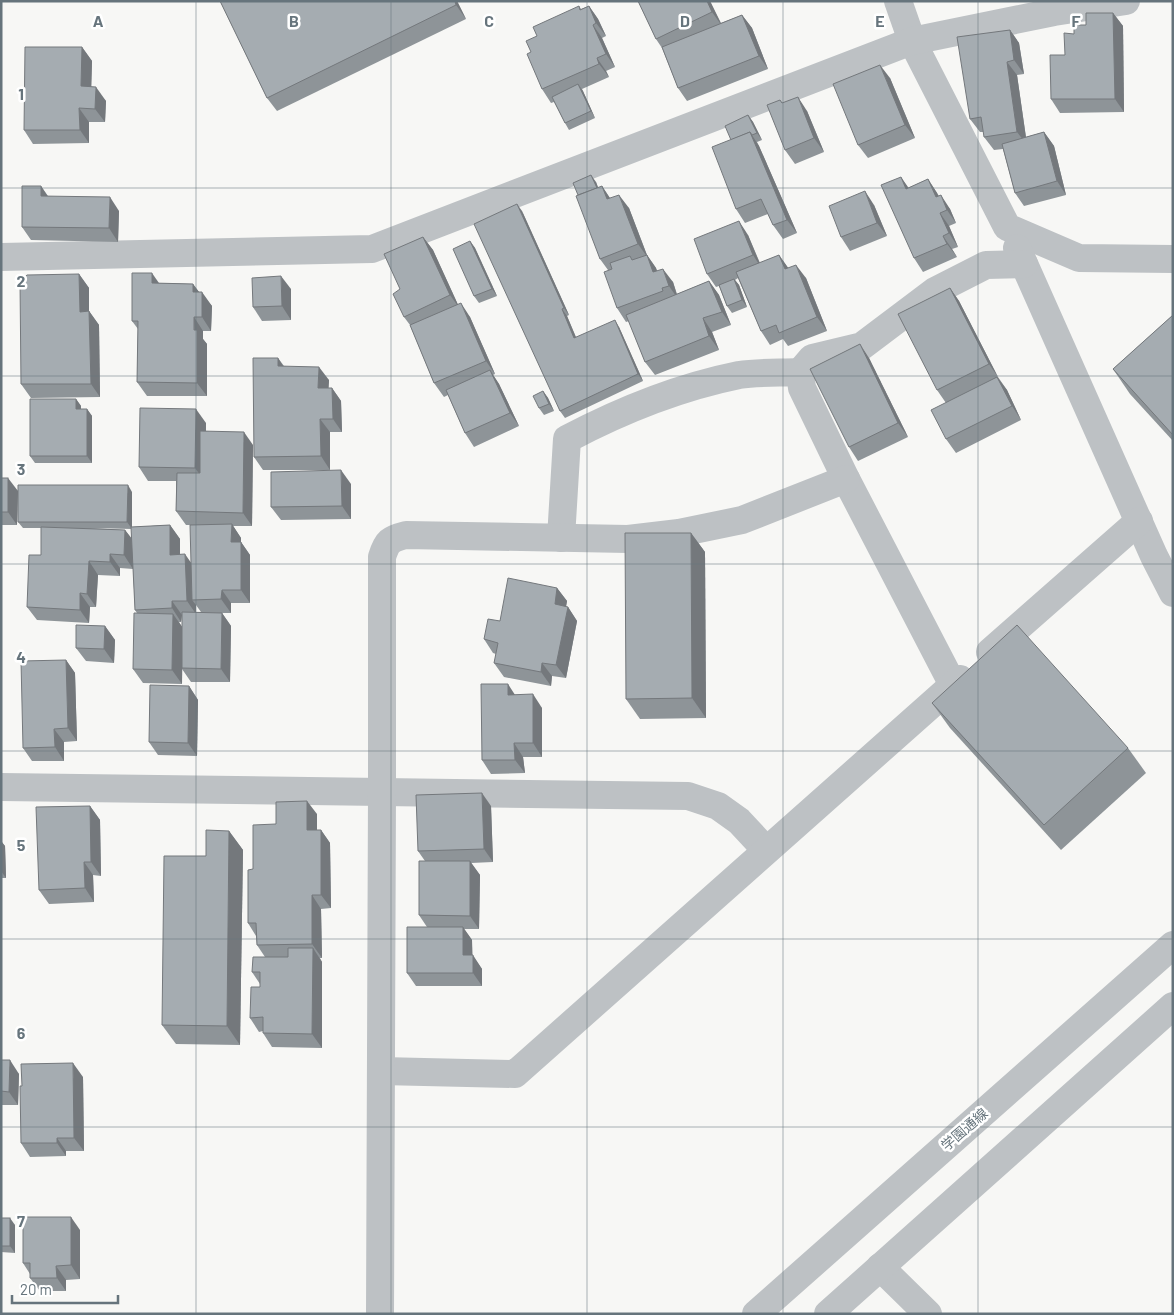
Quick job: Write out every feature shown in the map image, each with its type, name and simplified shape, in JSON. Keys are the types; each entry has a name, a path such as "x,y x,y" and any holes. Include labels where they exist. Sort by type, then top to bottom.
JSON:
{"street":[{"path":"898,1 912,41 1007,227 1173,593"},
{"path":"1,257 372,249 912,41 1054,12 1126,1"},
{"path":"1007,227 1079,258 1173,260"},
{"path":"561,538 567,439 595,424 673,393 740,375 800,372 812,358 862,346 935,291 986,265 1024,264"},
{"path":"800,372 802,388 846,479 953,685"},
{"path":"380,1314 382,557 386,544 394,538 406,535 628,539 679,533 742,520 846,479"},
{"path":"381,1070 515,1074 1139,521"},
{"path":"1,787 688,796 718,806 739,821 766,850"},
{"name":"学園通線","path":"756,1314 1173,945"},
{"path":"828,1314 1173,1006"},
{"path":"880,1267 928,1314"}],"building":[{"path":"220,1 455,1 456,5 267,98"},
{"path":"638,1 707,1 712,12 656,39"},
{"path":"579,6 580,10 589,6 596,23 593,25 606,54 597,58 599,64 542,89 527,54 531,52 526,41 537,36 533,27"},
{"path":"1086,13 1113,13 1115,99 1051,99 1050,55 1065,55 1064,33 1074,34 1074,25 1086,25"},
{"path":"742,15 759,56 678,88 662,47"},
{"path":"1010,30 1014,60 1007,62 1017,132 984,137 981,117 970,119 957,37"},
{"path":"25,47 82,47 81,86 96,87 95,109 79,108 80,130 24,130"},
{"path":"880,65 905,125 858,145 833,84"},
{"path":"578,84 591,111 565,123 552,97"},
{"path":"798,97 814,138 785,150 767,105 780,100 782,103"},
{"path":"748,115 757,133 752,135 750,132 731,140 725,126"},
{"path":"750,132 787,220 773,225 761,199 736,209 712,147"},
{"path":"1044,132 1057,181 1015,193 1002,144"},
{"path":"591,175 597,188 578,195 573,183"},
{"path":"901,177 906,189 928,179 936,197 941,195 947,210 940,213 949,233 943,236 947,244 914,258 881,185"},
{"path":"22,186 41,186 41,196 110,197 109,228 22,227"},
{"path":"602,186 607,199 619,195 638,244 600,259 576,196"},
{"path":"865,191 877,223 841,237 829,206"},
{"path":"517,204 564,308 562,309 574,338 615,320 638,374 560,411 474,224"},
{"path":"739,221 753,255 707,274 694,239"},
{"path":"423,237 450,295 404,317 393,294 400,289 384,254"},
{"path":"470,241 492,289 474,296 453,249"},
{"path":"647,255 653,272 663,269 669,286 662,288 663,291 617,308 604,272 612,269 610,263 630,256 632,260"},
{"path":"779,255 785,269 796,265 817,317 779,333 776,325 761,331 736,272"},
{"path":"132,273 152,273 152,283 193,284 193,292 202,292 202,317 194,317 194,330 197,330 197,383 137,382 138,321 132,321"},
{"path":"79,274 80,312 89,311 91,384 21,384 20,281 27,275"},
{"path":"281,276 282,306 253,307 252,278"},
{"path":"734,279 742,300 727,306 719,285"},
{"path":"709,281 722,312 703,318 709,336 645,362 626,315"},
{"path":"950,288 989,364 937,390 898,314"},
{"path":"461,303 486,361 434,383 410,325"},
{"path":"1173,315 1173,435 1113,369"},
{"path":"860,344 898,423 849,447 810,369"},
{"path":"253,358 278,358 278,366 319,367 318,388 332,388 333,419 320,419 321,456 254,457"},
{"path":"490,370 510,413 465,433 446,390"},
{"path":"997,377 1012,406 946,439 931,410"},
{"path":"543,391 549,404 539,408 533,396"},
{"path":"30,399 76,399 76,409 87,409 87,456 30,456"},
{"path":"140,408 196,409 195,468 139,467"},
{"path":"200,431 244,432 243,513 176,511 177,473 200,473"},
{"path":"341,470 342,506 271,507 271,472"},
{"path":"1,478 8,478 8,512 1,512"},
{"path":"18,485 128,485 127,522 18,522"},
{"path":"232,524 231,542 241,542 241,590 222,590 221,599 192,600 190,525"},
{"path":"170,525 170,555 185,554 187,601 172,601 172,608 135,610 131,527"},
{"path":"41,527 125,530 124,555 110,554 110,562 89,561 87,594 80,593 80,610 27,607 29,555 41,555"},
{"path":"625,533 691,533 692,698 626,699"},
{"path":"508,578 557,588 555,604 568,607 556,665 542,663 541,672 494,663 498,643 484,639 488,619 500,621"},
{"path":"182,612 222,613 221,669 182,668"},
{"path":"134,613 173,614 172,670 133,669"},
{"path":"76,625 105,626 104,649 76,648"},
{"path":"1017,625 1128,748 1044,825 932,703"},
{"path":"66,660 68,728 54,729 55,747 23,748 21,661"},
{"path":"481,684 508,684 508,695 533,694 533,743 514,743 515,760 482,760"},
{"path":"150,685 189,686 188,743 149,742"},
{"path":"482,793 484,849 418,851 416,795"},
{"path":"307,801 307,830 321,830 321,895 312,895 312,944 257,945 256,923 248,923 248,870 253,869 253,825 276,824 276,802"},
{"path":"90,806 91,862 84,862 85,888 39,890 36,807"},
{"path":"206,830 229,831 227,1026 162,1025 164,856 206,856"},
{"path":"419,861 470,861 470,916 419,915"},
{"path":"407,927 463,927 463,955 473,955 473,973 407,973"},
{"path":"288,948 313,948 312,1034 263,1033 263,1017 250,1018 251,987 260,987 260,972 252,972 253,957 288,957"},
{"path":"1,1060 10,1060 9,1092 1,1091"},
{"path":"73,1063 74,1138 57,1138 57,1143 21,1143 21,1064"},
{"path":"23,1217 71,1217 71,1265 56,1266 57,1278 30,1278 30,1263 23,1263"},
{"path":"1,1218 10,1218 10,1246 1,1246"}]}
